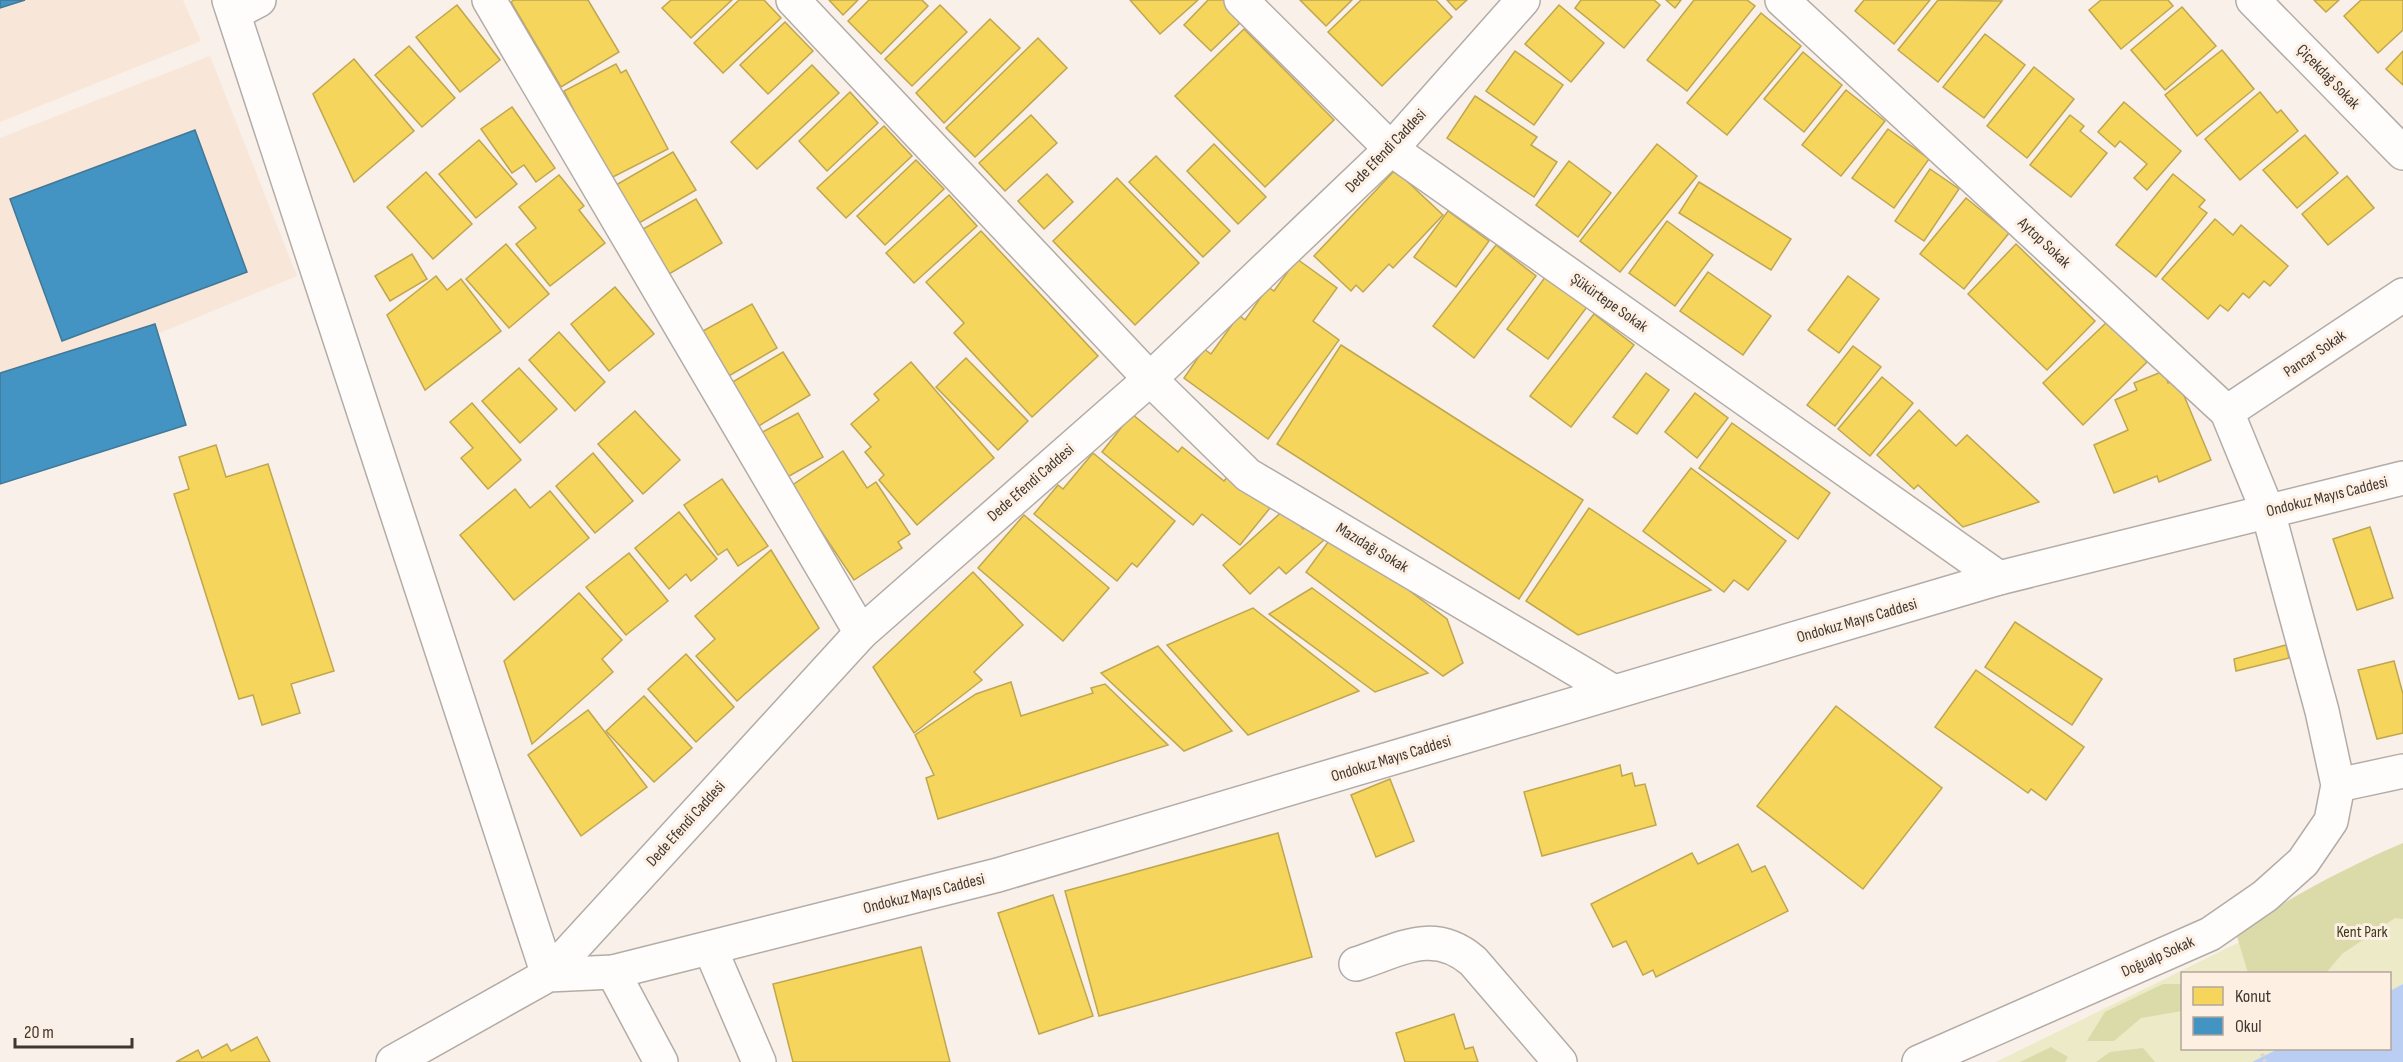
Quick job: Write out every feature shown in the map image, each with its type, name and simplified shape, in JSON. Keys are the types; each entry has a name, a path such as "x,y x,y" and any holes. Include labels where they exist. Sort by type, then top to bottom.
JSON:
{"street":[{"path":"489,0 861,633"},
{"name":"Mazıdağı Sokak","path":"793,0 1150,379 1248,475 1614,692"},
{"name":"Şükürtepe Sokak","path":"1241,0 1391,149 2000,578"},
{"name":"Dede Efendi Caddesi","path":"548,975 861,633 1150,379 1391,149 1523,0"},
{"name":"Aytop Sokak","path":"1782,0 2227,412 2268,512"},
{"name":"Çiçekdağ Sokak","path":"2253,0 2403,153"},
{"path":"241,4 548,975"},
{"name":"Pancar Sokak","path":"2227,412 2403,295"},
{"name":"Ondokuz Mayıs Caddesi","path":"393,1062 548,975 613,972 998,875 2000,578 2403,478"},
{"name":"Doğualp Sokak","path":"1919,1062 2210,934 2265,896 2303,862 2331,821 2338,785 2322,711 2268,512"},
{"path":"2338,785 2403,771"},
{"path":"1356,964 1428,942 1445,944 1461,950 1560,1062"},
{"path":"710,948 759,1062"},
{"path":"613,972 661,1062"}],"shaded area":[{"path":"0,0 183,0 201,41 0,122"},
{"path":"210,56 297,276 10,395 0,370 0,138"}],"green space":[{"path":"2403,843 2403,919 2395,918 2342,954 2327,972 2248,972 2236,933 2317,884"},
{"name":"Kent Park","path":"2403,872 2403,1062 1996,1062 2321,902"},
{"path":"2163,984 2181,984 2181,1011 2141,1018 2114,1041 2087,1041 2105,1012"},
{"path":"2051,1047 2068,1057 2065,1062 2020,1062"},
{"path":"2143,1048 2155,1062 2096,1062 2110,1052"}],"water":[{"path":"2403,984 2403,1062 2252,1062 2276,1050 2391,1050 2391,990"}],"building: Konut":[{"path":"514,0 588,0 619,52 561,87 511,2"},
{"path":"671,0 732,0 691,38 662,8"},
{"path":"739,0 764,0 781,18 723,73 694,43"},
{"path":"829,0 858,0 843,15"},
{"path":"869,0 922,0 928,6 881,54 848,21"},
{"path":"1130,0 1198,0 1160,34"},
{"path":"1208,0 1223,0 1243,20 1211,51 1184,25"},
{"path":"1300,0 1352,0 1326,26"},
{"path":"1361,0 1436,0 1452,17 1382,86 1328,32"},
{"path":"1447,0 1467,0 1456,10"},
{"path":"1581,0 1654,0 1660,5 1624,48 1575,8"},
{"path":"1666,0 1681,0 1675,8"},
{"path":"1694,0 1747,0 1755,6 1687,91 1647,60"},
{"path":"1864,0 1930,0 1894,44 1855,11"},
{"path":"1938,0 2002,1 1938,82 1898,50"},
{"path":"2101,0 2168,0 2173,6 2121,49 2089,10"},
{"path":"2314,0 2339,0 2326,12"},
{"path":"2361,0 2403,0 2403,30 2378,53 2344,16"},
{"path":"457,5 500,60 460,92 416,37"},
{"path":"940,5 967,32 912,86 885,59"},
{"path":"1559,5 1604,43 1571,82 1525,44"},
{"path":"2182,7 2216,46 2165,90 2131,50"},
{"path":"1761,13 1801,46 1727,135 1687,103"},
{"path":"990,19 1020,48 944,123 916,93"},
{"path":"785,22 813,51 768,94 740,65"},
{"path":"1244,29 1334,120 1265,187 1175,96"},
{"path":"1985,34 2025,65 1984,118 1943,87"},
{"path":"1038,38 1067,68 975,157 946,128"},
{"path":"409,46 455,98 422,127 375,75"},
{"path":"2222,50 2254,89 2197,136 2165,95"},
{"path":"1515,51 1563,85 1534,125 1486,91"},
{"path":"2403,51 2403,85 2386,69"},
{"path":"1803,52 1842,85 1804,132 1764,99"},
{"path":"354,59 414,131 354,182 313,94"},
{"path":"616,64 621,73 626,70 668,149 609,179 564,91"},
{"path":"812,65 839,93 757,169 731,142"},
{"path":"2034,67 2074,99 2027,158 1987,126"},
{"path":"1846,90 1885,121 1841,176 1802,145"},
{"path":"850,92 878,123 827,171 799,141"},
{"path":"2260,92 2277,113 2281,110 2298,131 2240,180 2205,139"},
{"path":"1475,96 1537,137 1531,145 1557,162 1534,197 1447,138"},
{"path":"2124,102 2181,151 2147,190 2134,178 2147,164 2120,141 2115,147 2098,132"},
{"path":"512,107 555,168 536,182 524,165 512,173 481,129"},
{"path":"1031,115 1057,143 1005,191 979,163"},
{"path":"2070,115 2084,126 2080,131 2107,153 2071,197 2030,165"},
{"path":"884,126 912,156 846,218 817,188"},
{"path":"1888,129 1929,159 1894,208 1852,178"},
{"path":"2305,135 2338,173 2297,208 2263,170"},
{"path":"479,140 517,184 476,218 439,174"},
{"path":"1214,144 1266,197 1238,224 1187,171"},
{"path":"1657,144 1697,176 1620,272 1580,241"},
{"path":"673,152 696,190 639,223 616,185"},
{"path":"1156,156 1230,231 1203,257 1129,182"},
{"path":"916,160 944,189 885,245 857,216"},
{"path":"1569,161 1611,193 1578,237 1536,205"},
{"path":"1930,169 1959,189 1924,241 1895,221"},
{"path":"1395,170 1443,215 1393,268 1389,264 1363,292 1356,285 1351,291 1314,256"},
{"path":"426,172 472,224 433,259 387,207"},
{"path":"1047,174 1073,202 1044,229 1018,201"},
{"path":"2173,174 2205,200 2199,207 2207,213 2156,277 2116,245"},
{"path":"559,175 584,206 579,210 605,243 550,286 516,244 536,228 519,207"},
{"path":"2347,176 2374,208 2328,245 2302,214"},
{"path":"1117,178 1199,263 1135,325 1053,241"},
{"path":"1699,182 1791,239 1771,270 1679,213"},
{"path":"949,195 977,226 914,283 886,253"},
{"path":"1966,198 2009,233 1964,289 1920,254"},
{"path":"696,199 722,243 669,274 643,229"},
{"path":"1448,211 1489,241 1456,287 1414,257"},
{"path":"2215,219 2233,235 2241,225 2288,266 2270,286 2264,281 2249,298 2243,293 2228,311 2220,305 2208,319 2162,279"},
{"path":"1667,221 1713,255 1675,306 1629,273"},
{"path":"981,231 1098,356 1032,417 954,333 964,323 926,282"},
{"path":"506,244 549,294 509,328 466,279"},
{"path":"2016,244 2095,321 2047,370 1968,294"},
{"path":"1496,245 1536,276 1474,358 1433,326"},
{"path":"412,254 427,279 390,301 375,276"},
{"path":"1297,259 1337,288 1313,321 1339,340 1268,439 1184,378 1204,349 1211,354 1239,315 1245,320 1268,287 1274,291"},
{"path":"1708,272 1771,316 1743,355 1680,311"},
{"path":"436,276 447,290 461,279 501,331 425,390 387,315"},
{"path":"1546,276 1587,307 1548,359 1507,329"},
{"path":"1848,276 1879,299 1839,353 1808,330"},
{"path":"615,287 654,334 609,371 571,324"},
{"path":"752,304 777,348 727,377 701,332"},
{"path":"1594,314 1634,345 1571,427 1530,396"},
{"path":"2108,321 2147,362 2083,425 2043,383"},
{"path":"559,332 605,382 575,411 529,360"},
{"path":"1341,345 1583,500 1519,599 1277,444"},
{"path":"1853,346 1881,367 1835,426 1807,405"},
{"path":"783,352 810,395 757,427 731,383"},
{"path":"966,358 1028,421 998,450 936,387"},
{"path":"911,362 994,458 917,525 879,480 884,475 865,452 871,447 851,424 879,400 874,394"},
{"path":"519,368 557,409 520,443 482,401"},
{"path":"2164,371 2168,383 2177,379 2211,460 2159,482 2157,476 2114,493 2094,445 2128,430 2115,400 2137,390 2134,383"},
{"path":"1646,373 1669,390 1637,434 1613,417"},
{"path":"1882,377 1913,403 1870,456 1838,429"},
{"path":"1695,393 1728,418 1697,458 1665,432"},
{"path":"472,403 521,460 488,489 461,458 473,448 450,422"},
{"path":"1919,410 1956,446 1967,435 2039,502 1963,527 1918,485 1914,489 1877,455"},
{"path":"635,411 680,460 643,494 598,444"},
{"path":"798,413 823,457 784,479 759,434"},
{"path":"1132,414 1178,452 1182,447 1224,481 1229,475 1270,508 1240,545 1202,514 1193,525 1102,452"},
{"path":"1732,423 1830,493 1798,539 1699,468"},
{"path":"216,445 226,477 268,464 334,671 291,684 300,713 262,725 253,695 239,699 174,494 189,489 179,457"},
{"path":"843,451 867,488 876,482 910,534 898,542 902,548 854,580 791,486"},
{"path":"593,453 633,501 595,533 556,486"},
{"path":"1093,453 1175,521 1137,567 1132,563 1117,581 1034,514 1058,485 1063,489"},
{"path":"1691,468 1786,541 1748,590 1734,580 1724,592 1643,531"},
{"path":"722,479 768,546 738,566 727,549 718,555 684,505"},
{"path":"515,489 530,508 550,491 589,538 514,600 460,535"},
{"path":"1589,508 1711,590 1578,635 1526,601"},
{"path":"1285,509 1303,529 1309,523 1324,540 1286,574 1279,567 1250,594 1223,565"},
{"path":"679,512 717,559 691,581 686,574 669,589 635,548"},
{"path":"1024,515 1109,588 1063,641 978,568"},
{"path":"2370,527 2393,598 2357,610 2333,539"},
{"path":"1334,534 1447,619 1463,663 1443,676 1306,572"},
{"path":"771,550 819,628 737,701 696,656 715,639 695,616"},
{"path":"629,553 668,601 626,635 586,587"},
{"path":"973,572 1023,625 974,672 982,680 914,733 873,667"},
{"path":"1312,588 1428,673 1375,692 1269,614"},
{"path":"579,593 622,640 602,659 613,672 532,744 504,661"},
{"path":"1253,608 1359,691 1248,735 1167,645"},
{"path":"2015,622 2102,679 2072,725 1985,667"},
{"path":"2286,645 2289,658 2236,671 2234,659"},
{"path":"1158,646 1232,731 1184,751 1101,673"},
{"path":"686,654 734,707 696,742 648,689"},
{"path":"2394,661 2403,694 2403,733 2377,739 2358,670"},
{"path":"1976,670 2084,747 2046,800 2031,789 2028,793 1935,727"},
{"path":"1011,682 1021,716 1093,693 1091,688 1105,684 1168,745 938,819 926,778 934,775 915,735 976,694"},
{"path":"644,696 692,748 654,782 606,731"},
{"path":"1836,706 1942,788 1863,889 1757,806"},
{"path":"588,710 647,787 581,836 528,755"},
{"path":"1620,765 1622,776 1632,773 1635,786 1645,784 1656,825 1542,856 1524,792"},
{"path":"1390,779 1414,841 1376,857 1351,795"},
{"path":"1278,833 1312,957 1099,1016 1065,891"},
{"path":"1738,844 1752,872 1765,866 1788,911 1656,977 1653,970 1643,975 1626,941 1613,947 1591,904 1692,853 1698,864"},
{"path":"1053,895 1093,1016 1039,1034 998,913"},
{"path":"921,947 950,1062 793,1062 773,984"},
{"path":"1454,1014 1465,1049 1473,1047 1478,1062 1405,1062 1396,1033"},
{"path":"257,1037 270,1062 176,1062 198,1050 202,1058 227,1044 231,1051"}],"building: Okul":[{"path":"0,0 25,0 0,8"},
{"path":"195,130 247,272 62,341 10,199"},
{"path":"155,324 186,425 0,484 0,373"}]}
